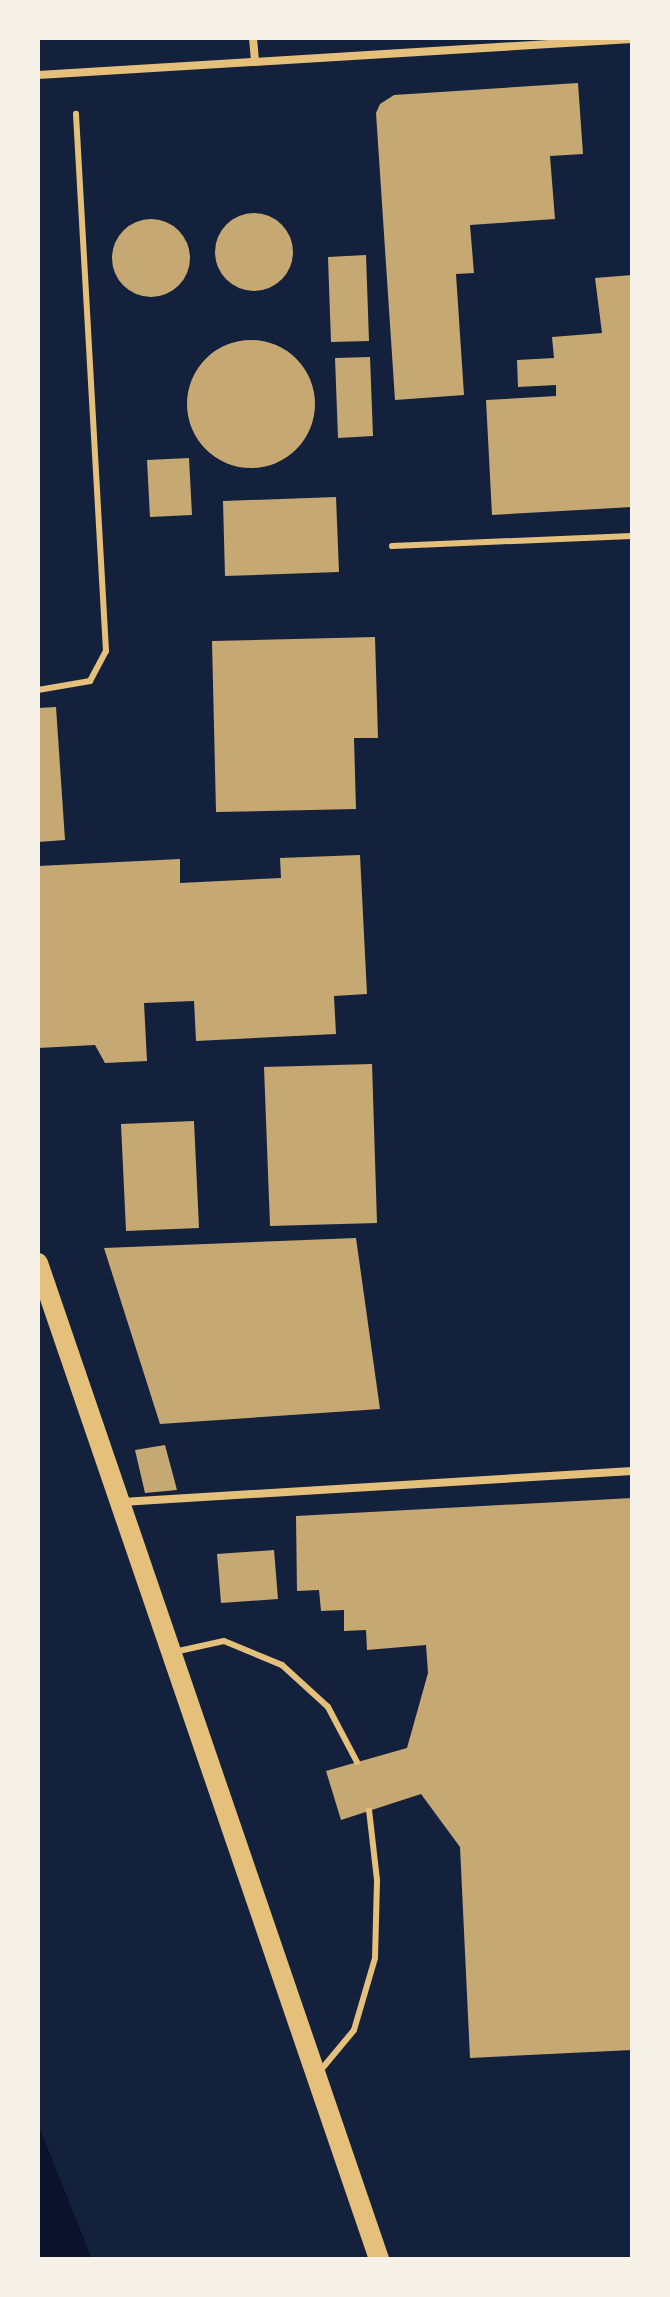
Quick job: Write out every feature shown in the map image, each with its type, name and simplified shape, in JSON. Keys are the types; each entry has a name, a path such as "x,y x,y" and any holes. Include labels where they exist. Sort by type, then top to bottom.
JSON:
{"main road":[{"path":"38,1263 314,2079 379,2259"}],"street":[{"path":"253,38 255,62"},
{"path":"38,75 632,39"},
{"path":"120,1503 632,1471"}],"lane":[{"path":"38,690 90,681 106,651 76,114"},
{"path":"392,546 632,536"},
{"path":"171,1653 224,1641 282,1665 328,1707 357,1762"},
{"path":"314,2079 354,2030 375,1958 377,1880 369,1810"}],"water":[{"path":"38,2124 92,2259 38,2259"}],"building":[{"path":"578,83 583,154 550,156 555,219 470,225 474,273 456,274 464,395 395,400 376,113 380,104 394,95"},
{"path":"254,213 269,216 282,224 290,237 293,252 290,267 282,280 269,288 254,291 239,288 226,280 218,267 215,252 218,237 226,224 239,216"},
{"path":"151,219 166,222 179,230 187,243 190,258 187,273 179,286 166,294 151,297 136,294 123,286 115,273 112,258 115,243 123,230 136,222"},
{"path":"366,255 369,341 331,342 328,257"},
{"path":"632,275 632,507 492,515 486,400 556,396 556,385 518,387 517,360 554,358 552,337 602,333 595,278"},
{"path":"251,340 275,345 296,359 310,380 315,404 310,428 296,449 275,463 251,468 227,463 206,449 192,428 187,404 192,380 206,359 227,345"},
{"path":"370,357 373,436 338,438 335,358"},
{"path":"189,458 192,515 150,517 147,460"},
{"path":"336,497 339,572 225,576 223,501"},
{"path":"375,637 378,738 354,738 356,809 216,812 212,641"},
{"path":"56,707 65,840 38,842 38,708"},
{"path":"360,855 367,994 334,996 336,1034 196,1041 194,1001 144,1003 147,1061 105,1063 95,1045 38,1048 38,866 180,859 180,883 281,878 280,858"},
{"path":"372,1064 377,1223 270,1226 264,1067"},
{"path":"194,1121 199,1228 126,1231 121,1124"},
{"path":"356,1238 380,1409 160,1424 104,1248"},
{"path":"165,1445 177,1490 145,1493 135,1450"},
{"path":"632,1498 632,2050 470,2058 460,1847 421,1794 341,1820 326,1771 407,1748 428,1673 426,1645 367,1650 366,1630 344,1631 344,1610 321,1611 319,1590 297,1591 296,1516"},
{"path":"274,1550 278,1599 221,1603 217,1554"}]}
